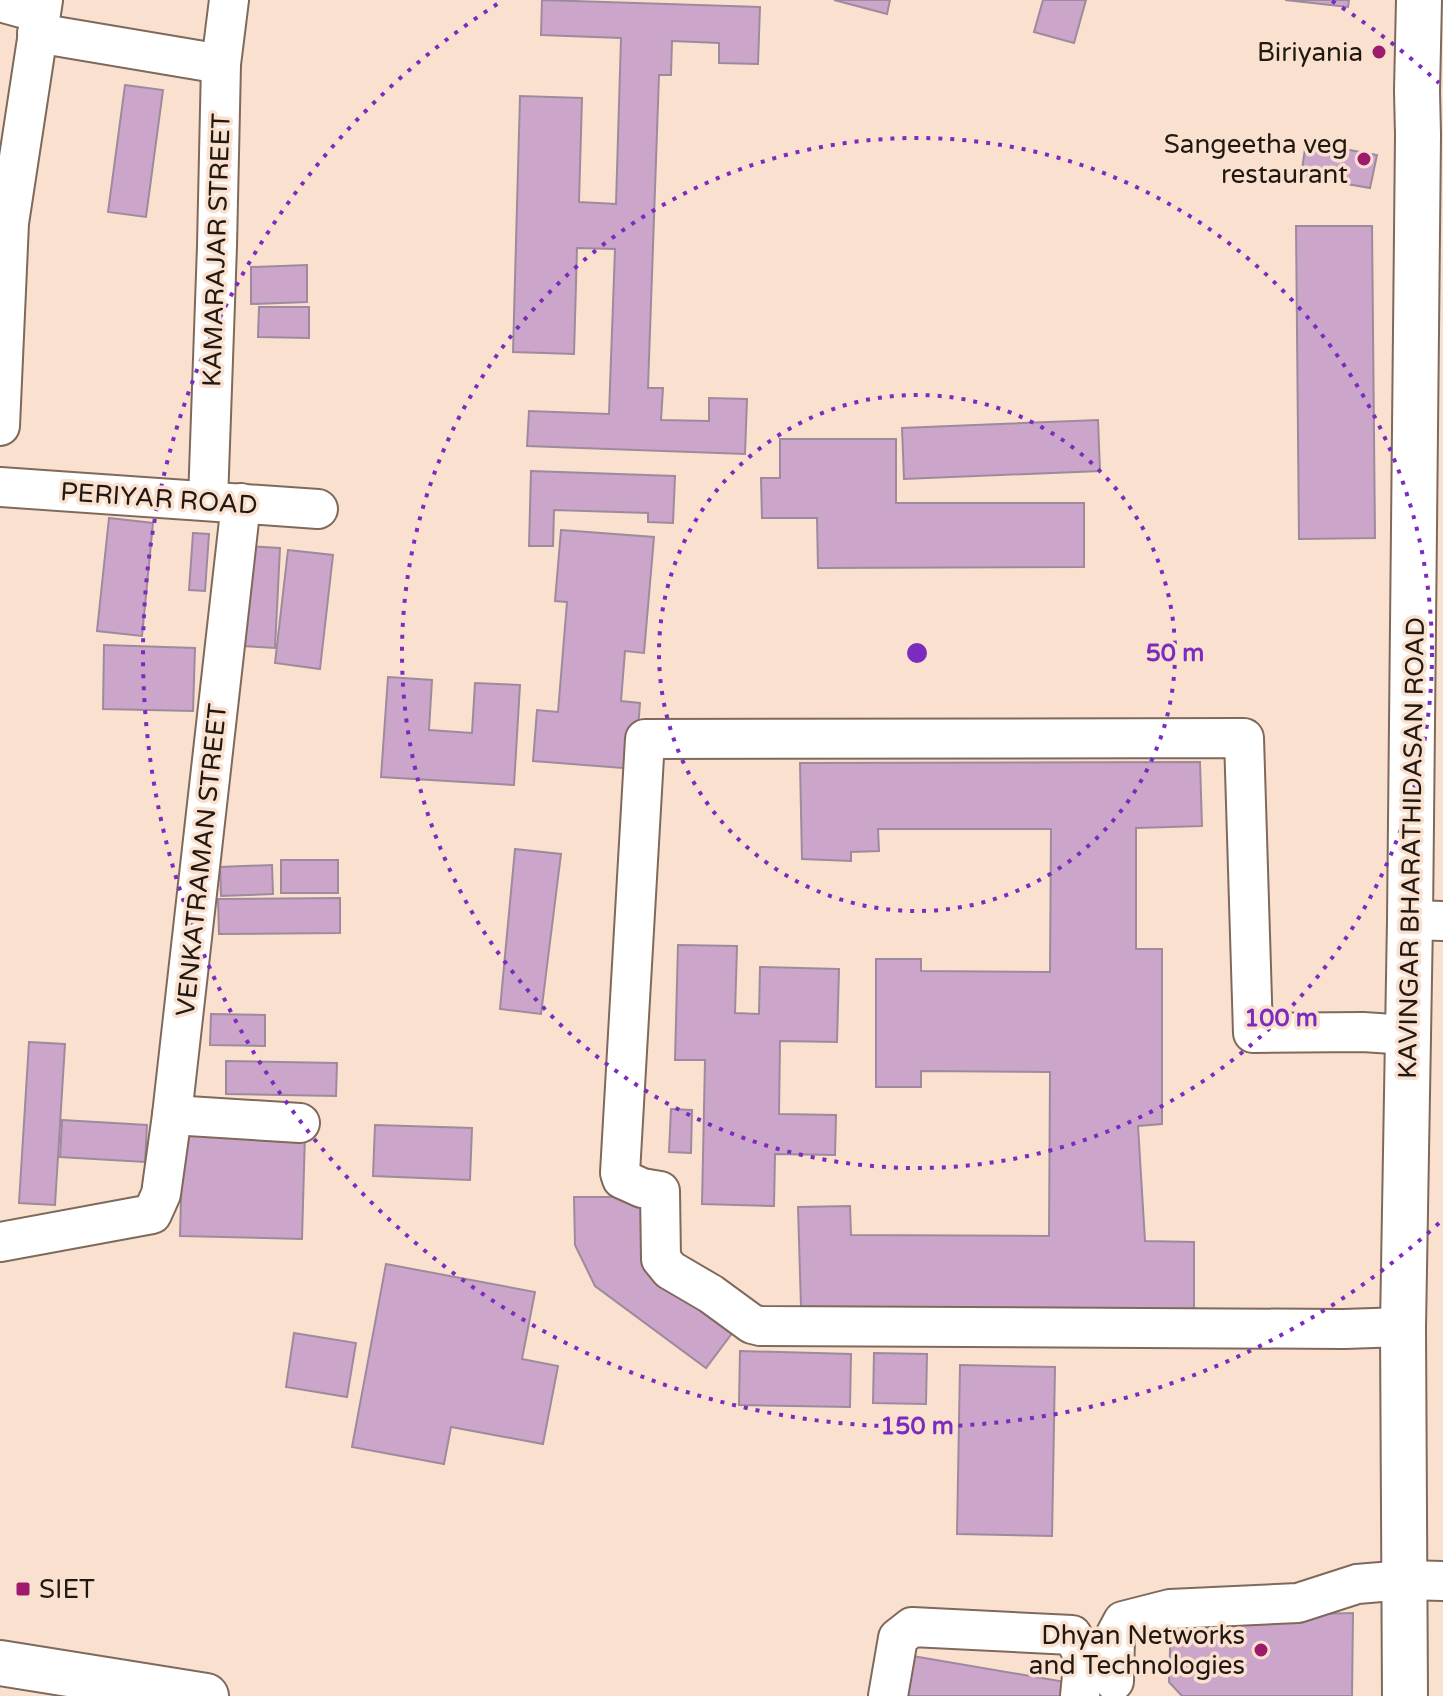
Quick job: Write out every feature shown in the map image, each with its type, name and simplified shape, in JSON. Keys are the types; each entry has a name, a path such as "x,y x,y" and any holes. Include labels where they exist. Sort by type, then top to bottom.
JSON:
{"main road":[{"name":"KAVINGAR BHARATHIDASAN ROAD","path":"1405,1696 1424,1580 1403,1327 1408,1035 1427,920 1418,166 1430,93 1419,0"},
{"path":"0,1663 206,1696"}],"street":[{"name":"KAMARAJAR STREET","path":"224,502 217,246 221,64 229,0"},
{"path":"0,2 40,16 221,64"},
{"path":"0,426 9,223 40,16"},
{"name":"PERIYAR ROAD","path":"0,487 318,509"},
{"name":"VENKATRAMAN STREET","path":"0,1242 152,1214 161,1194 172,1115 224,502"},
{"path":"1403,1327 760,1326 752,1324 711,1294 670,1270 661,1259 660,1191 642,1188 622,1179 620,1173 645,739 1244,738 1253,1033 1363,1032 1408,1035"},
{"path":"172,1115 300,1123"},
{"path":"1114,1681 1115,1636 1123,1621 1170,1609 1298,1603 1357,1584 1424,1580"},
{"path":"888,1696 898,1638 912,1627 1072,1635 1084,1656 1080,1696"}],"building":[{"path":"542,0 760,7 758,64 719,63 719,43 672,41 671,75 659,75 648,388 663,388 661,420 709,421 709,398 747,399 745,454 527,446 529,411 609,414 615,249 577,248 574,354 513,352 520,96 582,98 579,202 616,204 621,38 541,35"},
{"path":"834,0 890,0 887,14"},
{"path":"1043,0 1086,0 1074,43 1034,32"},
{"path":"1285,0 1349,0 1348,7"},
{"path":"125,85 163,90 146,217 108,212"},
{"path":"1306,142 1377,155 1370,188 1301,176"},
{"path":"1296,226 1372,226 1375,538 1299,539"},
{"path":"307,265 307,302 251,304 251,267"},
{"path":"259,307 309,307 309,338 258,337"},
{"path":"1098,420 1100,471 904,479 902,428"},
{"path":"780,439 896,439 896,503 1084,503 1084,567 818,568 817,518 762,518 761,478 780,478"},
{"path":"531,471 675,476 673,523 648,522 648,513 554,510 553,546 529,546"},
{"path":"109,518 153,523 142,636 97,631"},
{"path":"561,530 654,537 644,653 625,651 621,701 640,703 635,769 533,761 537,710 558,712 567,602 555,601"},
{"path":"193,533 209,534 205,591 189,590"},
{"path":"247,546 280,548 275,648 242,646"},
{"path":"288,550 333,555 320,669 275,663"},
{"path":"104,645 195,648 193,711 103,709"},
{"path":"388,677 432,680 429,730 472,733 475,683 520,685 514,785 381,777"},
{"path":"1200,762 1202,826 1136,828 1136,949 1162,949 1162,1124 1138,1126 1145,1241 1194,1242 1194,1310 801,1307 798,1207 850,1206 851,1235 1049,1236 1050,1072 921,1071 921,1087 876,1087 876,959 921,959 921,971 1050,972 1051,829 878,829 879,851 851,852 851,861 802,859 800,763"},
{"path":"515,849 561,854 541,1014 500,1009"},
{"path":"281,860 338,860 338,893 281,893"},
{"path":"272,865 273,894 221,896 220,867"},
{"path":"340,898 340,933 219,934 218,899"},
{"path":"678,945 737,946 735,1013 759,1014 760,967 839,969 837,1042 780,1041 779,1114 836,1115 835,1155 775,1154 774,1206 702,1204 705,1060 675,1060"},
{"path":"211,1014 265,1015 265,1046 210,1045"},
{"path":"29,1042 65,1044 55,1205 19,1203"},
{"path":"226,1061 337,1063 336,1096 226,1094"},
{"path":"671,1109 692,1110 691,1153 669,1152"},
{"path":"62,1120 147,1125 145,1162 60,1157"},
{"path":"375,1125 472,1128 470,1180 373,1176"},
{"path":"183,1129 305,1133 302,1239 180,1236"},
{"path":"574,1197 646,1197 648,1274 733,1332 706,1368 595,1286 575,1245"},
{"path":"386,1264 535,1292 522,1359 558,1366 543,1444 451,1427 444,1464 352,1447"},
{"path":"294,1333 356,1343 347,1397 286,1387"},
{"path":"740,1351 851,1354 850,1407 739,1405"},
{"path":"874,1353 927,1354 926,1404 873,1403"},
{"path":"960,1365 1055,1367 1052,1536 957,1534"},
{"name":"Dhyan Networks and Technologies","path":"1353,1613 1352,1696 1182,1696 1169,1682 1171,1618"},
{"path":"901,1654 1077,1684 1075,1696 894,1696"}],"place":[{"name":"Biriyania","path":"1379,52"},
{"name":"Sangeetha veg restaurant","path":"1364,159"},
{"name":"SIET","path":"23,1589"},
{"name":"Dhyan Networks and Technologies","path":"1261,1650"}]}
